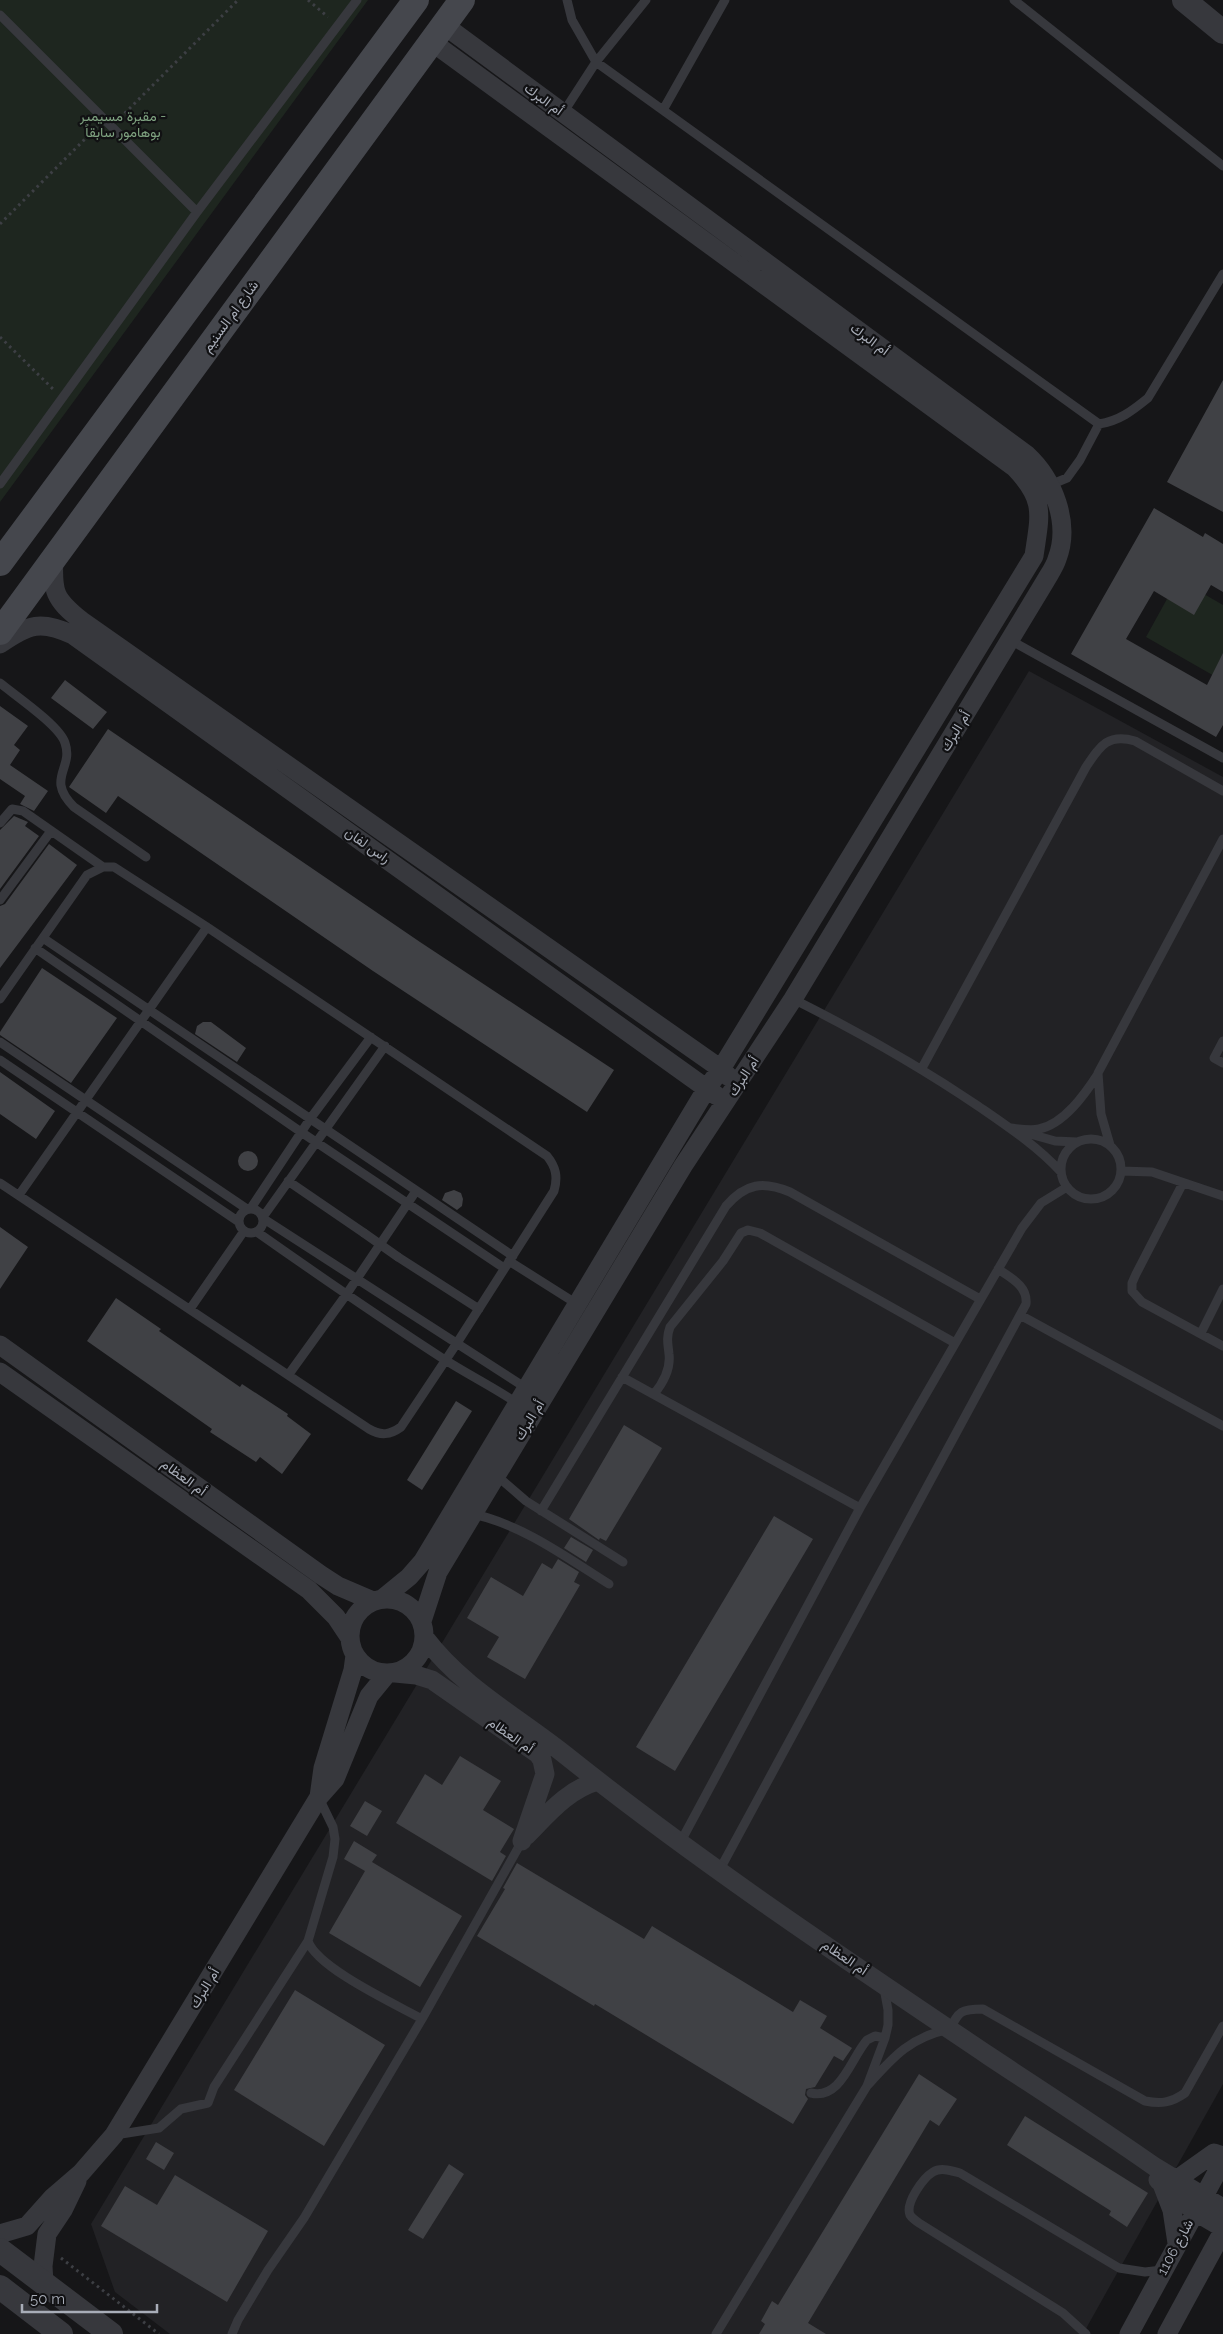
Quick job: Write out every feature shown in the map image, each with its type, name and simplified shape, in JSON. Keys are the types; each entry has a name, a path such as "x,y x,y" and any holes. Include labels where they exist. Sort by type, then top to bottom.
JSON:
{"main road":[{"path":"0,563 416,0"},
{"name":"شارع ام السنيم","path":"0,632 54,555 462,0"}],"street":[{"path":"1184,0 1223,32"},
{"name":"أم البرك","path":"423,1630 438,1572 683,1166 793,1000 1010,640 1058,557 1062,532 1061,515 1050,485 1036,463 1014,445 563,113 438,33"},
{"name":"أم البرك","path":"377,1600 409,1577 423,1561 707,1088 721,1069 1034,556 1040,525 1039,509 1034,494 1026,480 1014,467 438,33"},
{"name":"راس لفان","path":"54,555 52,582 67,609 721,1069 737,1085"},
{"name":"راس لفان","path":"0,644 15,634 34,626 54,626 73,636 726,1103"},
{"path":"666,1156 676,1158 683,1166"},
{"name":"أم العظام","path":"0,1345 321,1575 338,1586 377,1600"},
{"name":"أم العظام","path":"0,1372 309,1590 336,1617 353,1646"},
{"path":"92,1438 105,1420"},
{"path":"377,1600 398,1600 413,1608 423,1630 423,1648 413,1664 391,1673 372,1670 353,1646 351,1626 363,1607 377,1600"},
{"name":"أم العظام","path":"423,1630 447,1665 481,1694 542,1736 598,1781 719,1871 1096,2128 1116,2149 1169,2181 1199,2203 1223,2229"},
{"name":"أم البرك","path":"319,1798 323,1768 354,1670 353,1646"},
{"name":"أم البرك","path":"0,2234 27,2226 52,2198 81,2173 114,2135 319,1798 335,1779 369,1696 391,1673"},
{"name":"أم العظام","path":"391,1673 416,1675 432,1680 538,1754 542,1760 545,1774 522,1840"},
{"path":"522,1840 566,1797 581,1786 598,1781"},
{"path":"1177,2243 1169,2181 1214,2154 1223,2156"},
{"name":"شارع 1106","path":"1129,2334 1162,2270 1223,2161"},
{"name":"أم البرك","path":"44,2283 47,2234 63,2210 81,2173"},
{"name":"أم العظام","path":"1199,2203 1223,2208"},
{"path":"1167,2334 1223,2229"},
{"path":"0,2250 111,2334"},
{"path":"0,2287 62,2334"}],"lane":[{"path":"0,484 197,212 357,0"},
{"path":"566,0 572,20 596,62 1099,424 1114,422 1130,413 1148,398 1223,274"},
{"path":"563,113 596,62 646,0"},
{"path":"662,110 725,0"},
{"path":"1014,0 1223,166"},
{"path":"0,15 197,212"},
{"path":"1050,485 1066,478 1080,460 1099,424"},
{"path":"1010,640 1223,758"},
{"path":"0,683 61,734 67,751 60,781 66,800 146,857"},
{"path":"922,1068 1098,748 1111,739 1122,738 1135,741 1223,791"},
{"path":"0,823 8,812 15,809 23,811 103,867"},
{"path":"0,900 51,831"},
{"path":"1011,1128 1036,1130 1046,1127 1082,1099 1098,1074 1223,839"},
{"path":"0,998 87,875 103,867 114,867 123,871 207,927 547,1156 553,1163 556,1172 554,1191 457,1343 401,1427 394,1432 385,1434 376,1433 369,1429 0,1183"},
{"path":"19,1195 143,1021 207,927"},
{"path":"43,938 416,1191 509,1261"},
{"path":"35,948 301,1132 408,1203 509,1261 577,1304"},
{"path":"793,1000 922,1068 1011,1128 1049,1159 1061,1172 1067,1187 1081,1197 1096,1199 1115,1188 1121,1171 1120,1160 1110,1145 1101,1114 1098,1074"},
{"path":"239,1222 241,1214 249,1209 310,1119 371,1037"},
{"path":"1223,1041 1214,1058 1223,1063"},
{"path":"0,1042 85,1101 249,1209 258,1210 263,1218 457,1343 522,1396"},
{"path":"0,1060 239,1222 244,1231 250,1233 257,1232 262,1226 263,1218 288,1180 385,1046"},
{"path":"1011,1128 1055,1141 1077,1142"},
{"path":"1061,1172 1064,1155 1069,1147 1077,1142 1086,1139 1097,1139 1110,1145"},
{"path":"1121,1171 1152,1172 1223,1196"},
{"path":"288,1180 398,1257 479,1309"},
{"path":"1183,1183 1136,1274 1132,1283 1132,1291 1142,1302 1223,1346"},
{"path":"540,1511 726,1206 740,1192 750,1187 775,1186 790,1192 980,1299"},
{"path":"680,1843 860,1508 954,1343 1022,1228 1041,1203 1067,1187"},
{"path":"289,1374 346,1295 416,1191"},
{"path":"654,1394 667,1374 669,1355 666,1337 670,1327 723,1261 742,1233 748,1230 760,1233 954,1343"},
{"path":"190,1309 244,1231"},
{"path":"257,1232 346,1295 445,1360 478,1378 522,1396"},
{"path":"719,1871 1026,1304 1024,1290 1015,1280 998,1269"},
{"path":"1200,1333 1223,1289"},
{"path":"1020,1315 1223,1426"},
{"path":"622,1377 860,1508"},
{"path":"496,1475 540,1511 623,1562"},
{"path":"473,1514 520,1530 609,1584"},
{"path":"114,2135 158,2128 181,2109 208,2103 214,2087 308,1940 333,1857 335,1839 333,1827 319,1798"},
{"path":"232,2334 243,2312 304,2218 422,2018 522,1840"},
{"path":"308,1940 311,1948 326,1963 422,2018"},
{"path":"716,2334 867,2086 885,2038 888,2010 882,1982"},
{"path":"867,2086 904,2047 926,2036 950,2029 957,2015 966,2009 982,2009 1145,2101 1162,2104 1176,2100 1185,2093 1223,2026"},
{"path":"811,2093 822,2094 833,2090 866,2040 875,2036 885,2038"},
{"path":"1086,2334 1056,2308 919,2223 910,2215 909,2205 920,2186 933,2172 943,2169 960,2173 1119,2268 1145,2272 1162,2270"}],"path":[{"path":"0,224 238,0"},
{"path":"308,0 338,25"},
{"path":"0,337 63,398"},
{"path":"45,2246 159,2334"}],"shaded area":[{"path":"1029,671 1223,777 1223,2084 1083,2334 170,2334 115,2292 91,2224"}],"green space":[{"name":"مقبرة مسيمير - بوهامور سابقاً","path":"0,0 368,0 0,502"},
{"path":"1178,579 1223,605 1223,681 1146,637"}],"building":[{"path":"1223,380 1223,512 1167,482"},
{"path":"1154,508 1203,537 1205,533 1223,544 1223,592 1211,585 1194,615 1154,591 1126,639 1207,685 1223,653 1223,725 1216,737 1071,654"},
{"path":"65,680 107,712 93,729 51,698"},
{"path":"0,706 28,726 14,745 20,750 10,765 48,791 34,811 20,804 25,796 0,779"},
{"path":"108,729 420,942 614,1070 587,1112 373,971 118,796 106,813 69,787"},
{"path":"14,816 28,822 25,826 39,836 0,889 0,830"},
{"path":"49,844 77,865 0,968 0,906 5,904"},
{"path":"42,968 117,1018 71,1083 0,1035 0,1032"},
{"path":"203,1022 211,1022 246,1048 237,1062 195,1034 197,1026"},
{"path":"0,1072 55,1111 36,1139 0,1114"},
{"path":"244,1151 252,1151 258,1157 258,1165 252,1171 244,1171 238,1165 238,1157"},
{"path":"454,1190 461,1193 463,1199 462,1206 457,1210 442,1200 445,1193"},
{"path":"0,1227 28,1247 0,1289"},
{"path":"116,1298 161,1329 159,1331 240,1387 242,1384 288,1414 287,1416 311,1434 282,1474 260,1457 256,1462 210,1432 212,1429 87,1341"},
{"path":"456,1401 472,1411 422,1490 407,1480"},
{"path":"624,1425 662,1448 606,1541 600,1538 599,1540 569,1519"},
{"path":"774,1516 813,1539 675,1771 636,1747"},
{"path":"571,1537 593,1550 586,1562 564,1548"},
{"path":"558,1559 579,1572 574,1582 580,1585 525,1679 487,1657 499,1637 467,1618 491,1577 523,1596 542,1563 552,1569"},
{"path":"460,1756 501,1781 483,1810 514,1829 500,1852 506,1856 492,1881 396,1823 425,1774 442,1785"},
{"path":"365,1801 382,1811 367,1836 350,1826"},
{"path":"354,1841 377,1855 372,1862 462,1916 420,1987 329,1933 365,1871 344,1859"},
{"path":"517,1863 644,1939 652,1926 793,2012 800,2000 827,2016 820,2028 852,2048 843,2061 834,2056 815,2087 806,2089 805,2095 808,2099 793,2124 595,2004 594,2006 477,1936 505,1889 503,1888"},
{"path":"295,1990 385,2045 324,2146 234,2090"},
{"path":"919,2074 957,2099 939,2126 930,2120 808,2323 826,2334 759,2334 765,2324 761,2321 772,2301 778,2305"},
{"path":"1025,2116 1148,2193 1127,2227 1109,2215 1111,2211 1007,2145"},
{"path":"156,2142 174,2153 164,2170 146,2159"},
{"path":"449,2164 464,2174 423,2239 408,2230"},
{"path":"175,2175 268,2231 227,2302 101,2226 125,2186 157,2205"}]}
